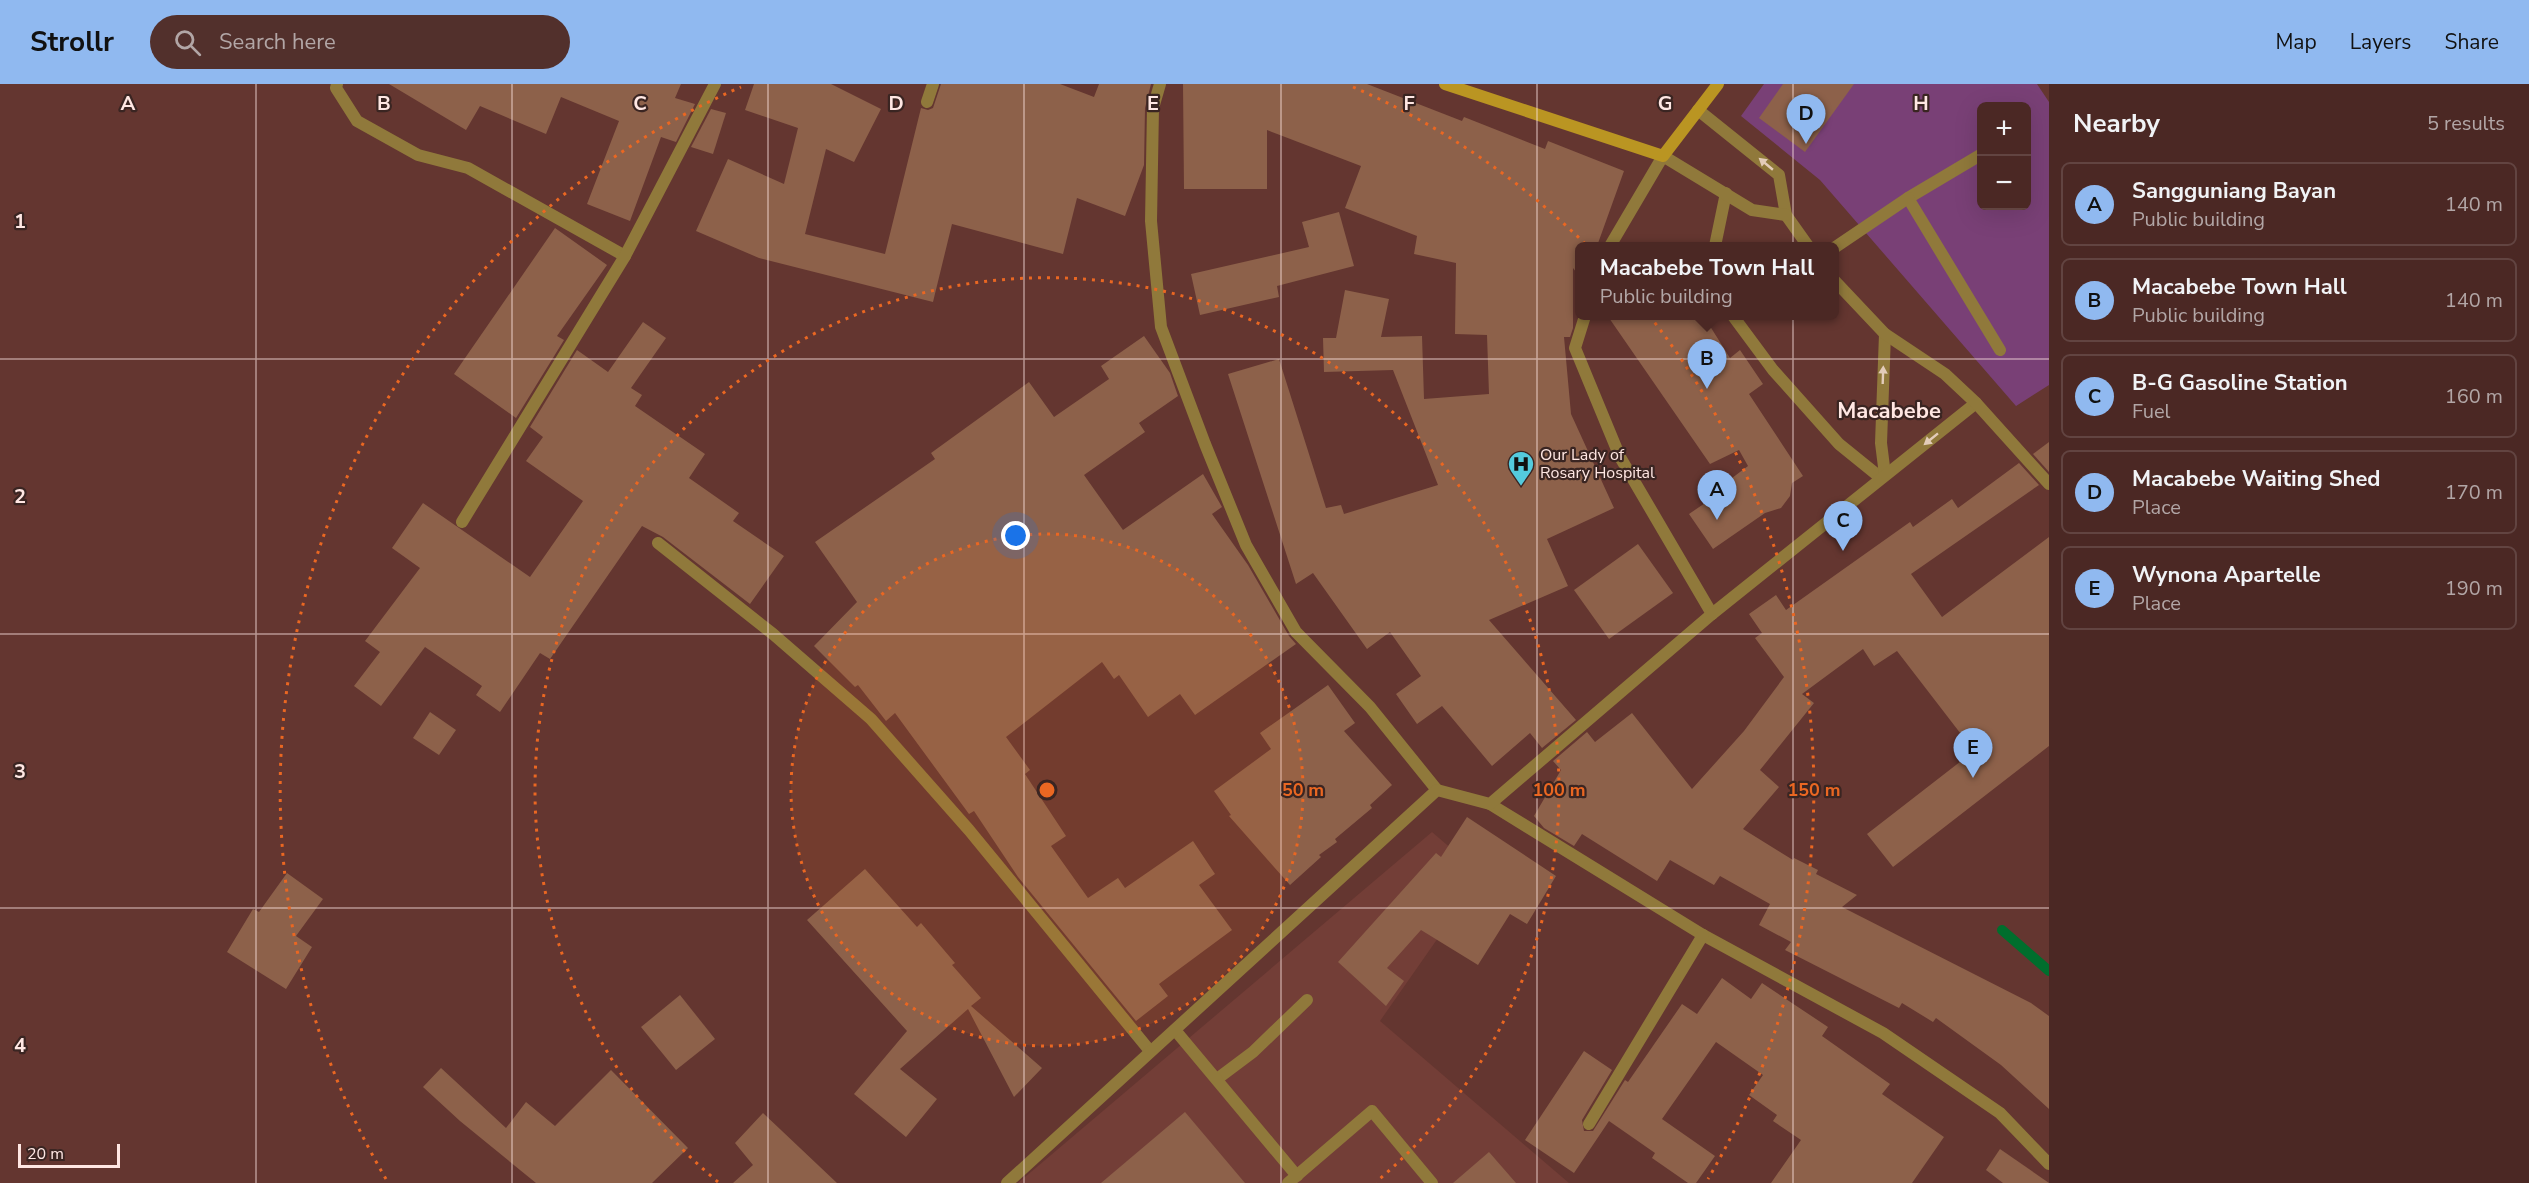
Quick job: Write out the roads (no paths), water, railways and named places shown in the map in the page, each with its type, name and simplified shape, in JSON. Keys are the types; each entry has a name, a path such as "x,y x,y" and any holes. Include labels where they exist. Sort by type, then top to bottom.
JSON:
{"main road":[{"path":"1445,84 1663,156 1718,84"}],"street":[{"path":"337,84 336,88 357,121 418,155 468,168 625,256"},
{"path":"462,522 625,256 715,84"},
{"path":"927,102 933,84"},
{"path":"1160,84 1153,108 1150,221 1161,327 1246,545 1296,632 1370,707 1437,790 1490,804 1703,935 1883,1033 2000,1113 2049,1164"},
{"path":"1698,110 1779,175 1786,215 1805,242"},
{"path":"1612,242 1663,156 1752,210 1786,215"},
{"path":"1839,245 1908,198 1979,156"},
{"path":"1716,242 1726,194"},
{"path":"1908,198 2000,350"},
{"path":"1839,285 1885,334 1945,375 1976,403 2049,483"},
{"path":"1584,320 1575,348 1620,457 1712,614"},
{"path":"1737,320 1773,370 1832,436 1883,477"},
{"path":"1883,477 1881,443 1885,334"},
{"path":"1490,804 1712,614 1976,403"},
{"path":"658,543 773,634 871,719 969,830 1150,1051"},
{"path":"1007,1183 1437,790"},
{"path":"1589,1124 1703,935"},
{"path":"1216,1079 1253,1052 1307,1000"},
{"path":"1175,1030 1293,1179 1372,1111 1432,1183"}],"waterway":[{"path":"2002,930 2049,971"}],"place":[{"name":"Macabebe Waiting Shed","path":"1806,144"},
{"name":"Macabebe Town Hall","path":"1707,389"},
{"name":"Our Lady of Rosary Hospital","path":"1521,487"},
{"name":"Sangguniang Bayan","path":"1717,520"},
{"name":"B-G Gasoline Station","path":"1843,551"},
{"name":"Wynona Apartelle","path":"1973,778"}],"district":[{"name":"Macabebe","path":"1889,411"}]}
